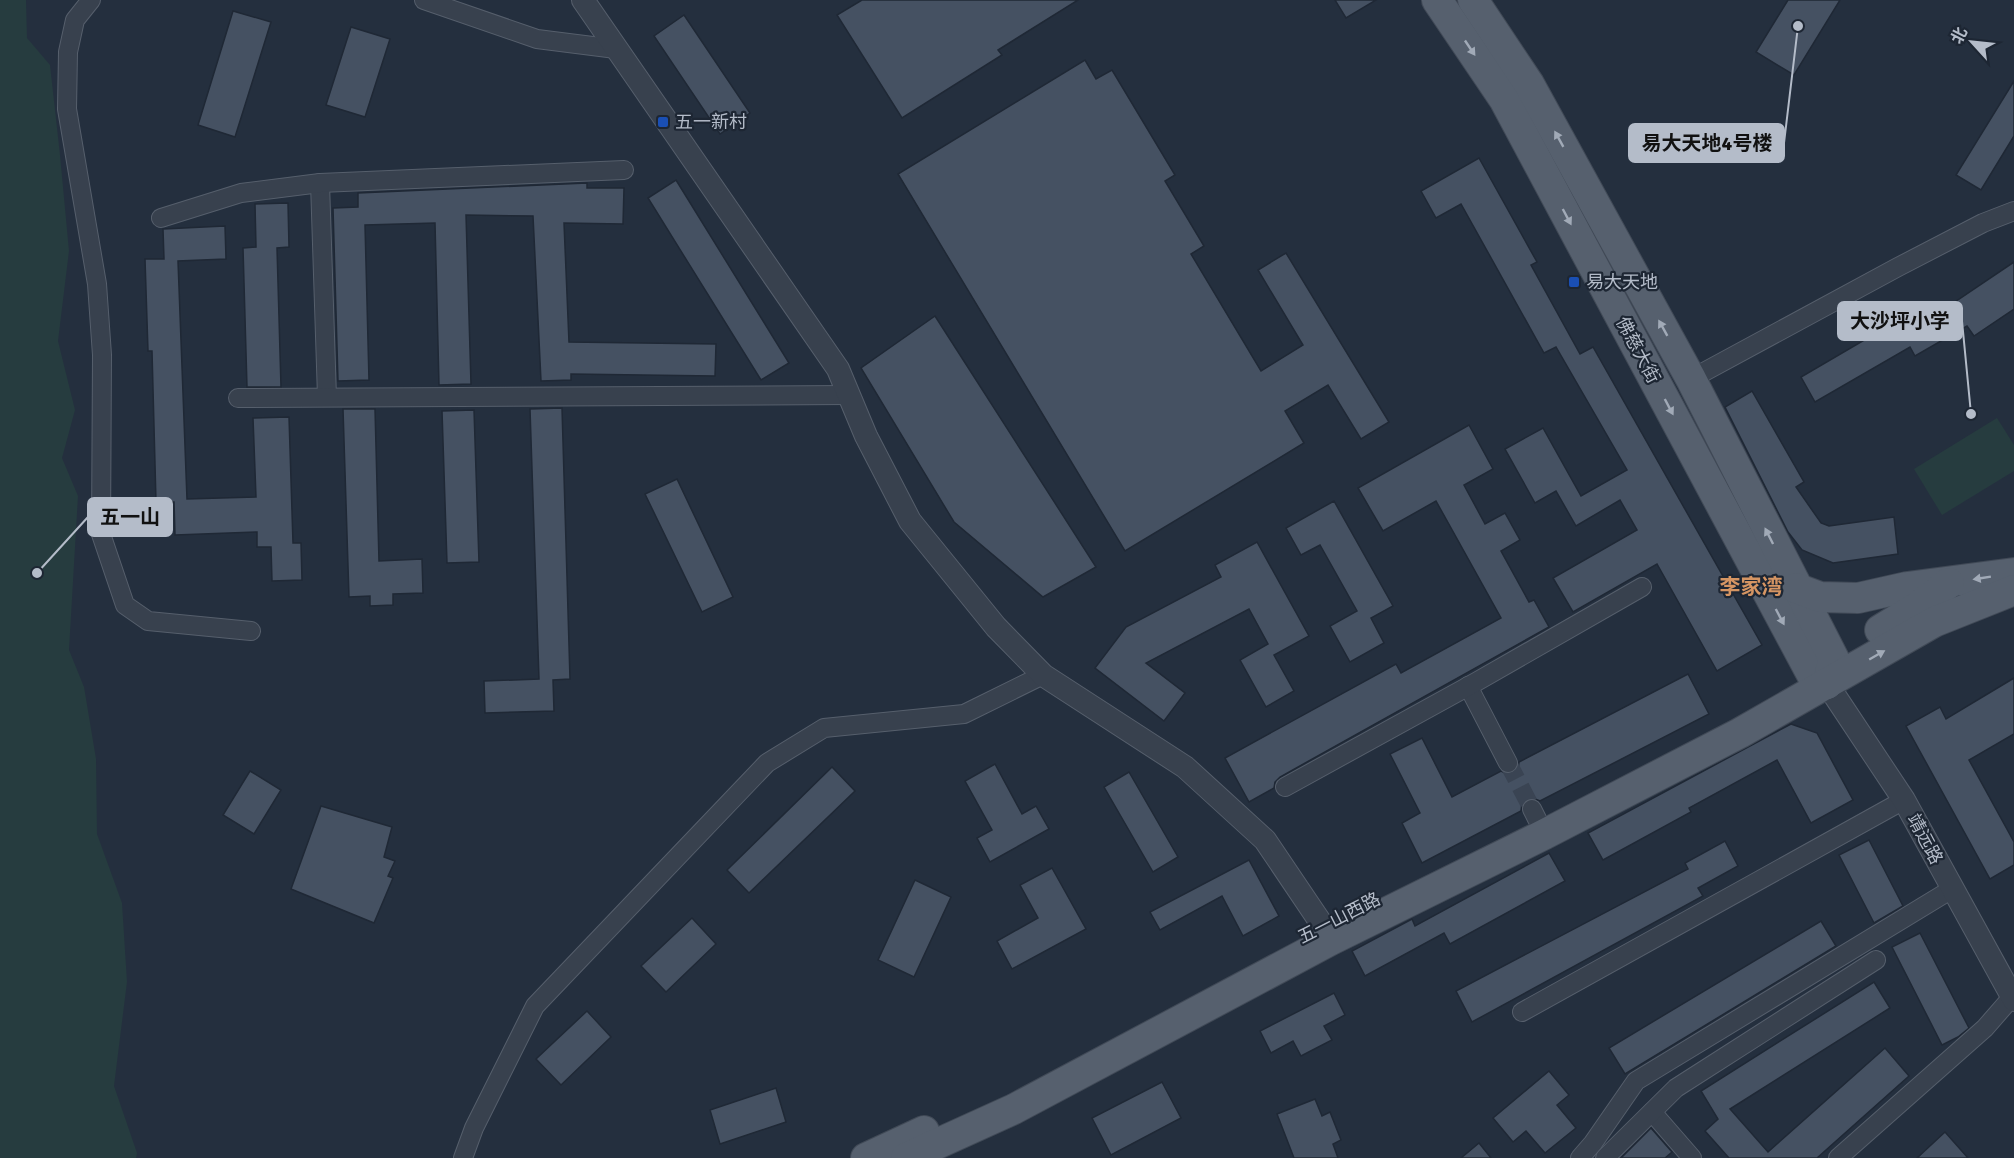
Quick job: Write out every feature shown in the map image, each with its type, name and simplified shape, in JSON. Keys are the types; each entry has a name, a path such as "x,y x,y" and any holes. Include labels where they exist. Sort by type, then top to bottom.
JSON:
{"main road":[{"name":"佛慈大街","path":"1437,0 1504,99 1824,673"},
{"name":"佛慈大街","path":"1473,0 1529,84 1691,380 1796,588 1824,673"},
{"path":"1796,588 1820,597 1858,598 1906,586 1949,583 2014,573"},
{"path":"1824,673 1949,583"},
{"path":"1824,673 1934,622 2014,590"},
{"name":"五一山西路","path":"906,1158 1014,1109 1535,814 1824,673"},
{"name":"五一山西路","path":"866,1158 1005,1094 1327,933 1545,834 1740,733 1824,673"}],"street":[{"path":"91,0 75,20 68,52 67,109 98,284 102,355 101,534 125,605 148,621 251,631"},
{"path":"424,0 537,39 616,49"},
{"path":"583,0 838,369 866,435 910,521 996,627 1043,675 1185,767 1264,840 1327,933"},
{"path":"160,218 241,193 320,183 624,170"},
{"path":"320,183 327,397"},
{"path":"1691,380 1898,267 2014,211"},
{"path":"238,398 848,395"},
{"path":"1285,787 1642,587"},
{"name":"靖远路","path":"1824,673 1904,800 2013,998"},
{"path":"463,1158 474,1128 535,1006 767,763 824,728 964,714 1043,675"},
{"path":"1468,686 1508,763"},
{"path":"1522,1012 1904,800"},
{"path":"1580,1158 1636,1081 1952,889"},
{"path":"1605,1158 1676,1088 1876,960"},
{"path":"1838,1158 1985,1028 2013,998"},
{"path":"1652,1112 1692,1158"}],"green space":[{"path":"0,0 26,0 27,38 50,65 69,251 58,341 75,410 62,458 78,496 69,650 84,687 96,759 97,834 122,903 127,982 114,1086 137,1153 136,1158 0,1158"},
{"path":"1997,418 2014,445 2014,471 1942,515 1914,469"}],"building":[{"path":"862,0 1078,0 998,50 1002,55 902,118 837,15"},
{"path":"1335,0 1376,0 1346,18"},
{"path":"1788,0 1840,0 1794,75 1756,52"},
{"path":"233,11 271,22 235,137 198,125"},
{"path":"684,15 750,113 720,134 654,36"},
{"path":"351,27 390,39 365,117 326,105"},
{"path":"1085,60 1096,79 1112,70 1175,175 1165,181 1204,246 1191,254 1261,371 1303,345 1258,270 1286,253 1389,422 1361,439 1328,385 1285,411 1304,443 1125,551 898,174"},
{"path":"2014,81 2014,136 1981,190 1956,175"},
{"path":"1479,158 1537,262 1531,265 1580,354 1593,347 1762,645 1717,671 1657,564 1573,612 1553,578 1637,530 1620,500 1576,526 1556,491 1535,503 1505,449 1543,428 1581,496 1627,470 1556,347 1544,353 1461,204 1436,218 1421,191"},
{"path":"676,180 789,363 761,380 648,198"},
{"path":"587,183 587,188 624,188 623,224 564,223 569,342 716,344 715,376 571,374 571,380 541,381 533,216 466,215 471,384 439,385 435,223 365,225 369,380 338,381 333,208 358,207 358,193"},
{"path":"288,203 289,247 277,248 281,387 247,387 243,248 256,247 255,204"},
{"path":"225,226 226,259 178,261 187,499 256,497 253,418 289,417 293,543 301,543 302,580 272,581 271,547 257,547 257,532 175,535 174,502 156,502 152,351 148,351 145,259 164,259 163,229"},
{"path":"2014,262 2014,309 1974,336 1967,326 1915,356 1910,347 1815,402 1801,377 1895,322 1900,330 1938,309 1940,312"},
{"path":"935,316 1096,567 1043,597 954,522 861,368"},
{"path":"1752,391 1804,482 1796,487 1821,523 1829,526 1894,517 1898,554 1833,563 1802,550 1788,532 1725,407"},
{"path":"562,408 570,679 553,680 554,711 485,713 484,681 539,679 530,409"},
{"path":"343,409 375,409 379,561 422,559 423,593 393,594 393,605 370,606 370,596 349,597"},
{"path":"474,410 479,562 447,563 442,411"},
{"path":"1469,425 1493,469 1464,485 1485,524 1505,513 1520,540 1501,551 1529,602 1534,600 1549,627 1280,777 1275,782 1274,788 1249,802 1225,758 1396,664 1401,673 1501,618 1436,501 1383,531 1358,488"},
{"path":"677,479 733,597 702,612 645,494"},
{"path":"1334,501 1393,606 1371,618 1384,643 1350,662 1330,626 1357,611 1320,545 1301,555 1286,528"},
{"path":"1257,542 1309,636 1274,655 1294,691 1266,707 1240,660 1268,644 1249,609 1146,663 1185,693 1164,721 1095,668 1126,627 1221,577 1215,565"},
{"path":"1688,674 1709,714 1540,801 1533,798 1526,799 1522,803 1521,811 1422,863 1402,823 1420,813 1390,754 1422,738 1452,797 1501,771 1507,774 1513,773 1518,769 1519,762"},
{"path":"2014,678 2014,734 1969,760 2014,842 2014,865 1990,879 1906,726 1940,707 1946,719"},
{"path":"1791,724 1817,733 1853,800 1811,823 1777,760 1689,808 1691,812 1603,860 1588,833"},
{"path":"995,764 1022,814 1036,806 1049,829 990,862 977,838 992,830 965,781"},
{"path":"832,767 855,791 749,893 727,870"},
{"path":"250,771 281,790 254,834 223,815"},
{"path":"1129,772 1178,857 1153,872 1104,787"},
{"path":"321,806 392,827 384,857 395,861 388,876 393,878 374,923 291,889"},
{"path":"1869,840 1903,906 1874,923 1839,855"},
{"path":"1725,841 1738,866 1698,888 1703,896 1472,1022 1456,991 1688,869 1685,863"},
{"path":"1549,853 1565,881 1450,944 1444,933 1365,976 1352,951 1412,919 1415,926"},
{"path":"1249,860 1279,916 1243,936 1222,896 1160,930 1150,912"},
{"path":"1052,868 1086,929 1012,969 997,941 1038,918 1020,885"},
{"path":"915,880 951,897 914,977 878,960"},
{"path":"692,918 716,944 666,992 641,966"},
{"path":"1821,921 1836,946 1625,1074 1609,1048"},
{"path":"1920,933 1969,1028 1942,1045 1892,947"},
{"path":"1874,982 1890,1008 1730,1109 1768,1152 1885,1048 1909,1076 1817,1158 1729,1158 1705,1131 1718,1119 1701,1091"},
{"path":"1334,993 1345,1015 1324,1026 1332,1040 1301,1056 1293,1041 1271,1053 1260,1031"},
{"path":"587,1011 611,1037 561,1085 536,1059"},
{"path":"1549,1071 1569,1095 1557,1105 1576,1128 1545,1153 1526,1131 1513,1142 1493,1118"},
{"path":"1162,1082 1181,1118 1111,1155 1092,1118"},
{"path":"776,1088 786,1122 720,1144 710,1110"},
{"path":"1315,1099 1322,1116 1330,1112 1341,1140 1333,1144 1338,1158 1294,1158 1277,1114"},
{"path":"1651,1128 1672,1152 1665,1158 1621,1158"},
{"path":"1945,1132 1968,1158 1917,1158"},
{"path":"1479,1143 1491,1158 1461,1158"}],"tunnel":[{"path":"1508,763 1532,809"}],"place":[{"name":"易大天地4号楼","path":"1798,26"},
{"name":"五一新村","path":"663,122"},
{"name":"易大天地","path":"1574,282"},
{"name":"大沙坪小学","path":"1971,414"},
{"name":"五一山","path":"37,573"}],"district":[{"name":"李家湾","path":"1751,587"}]}
